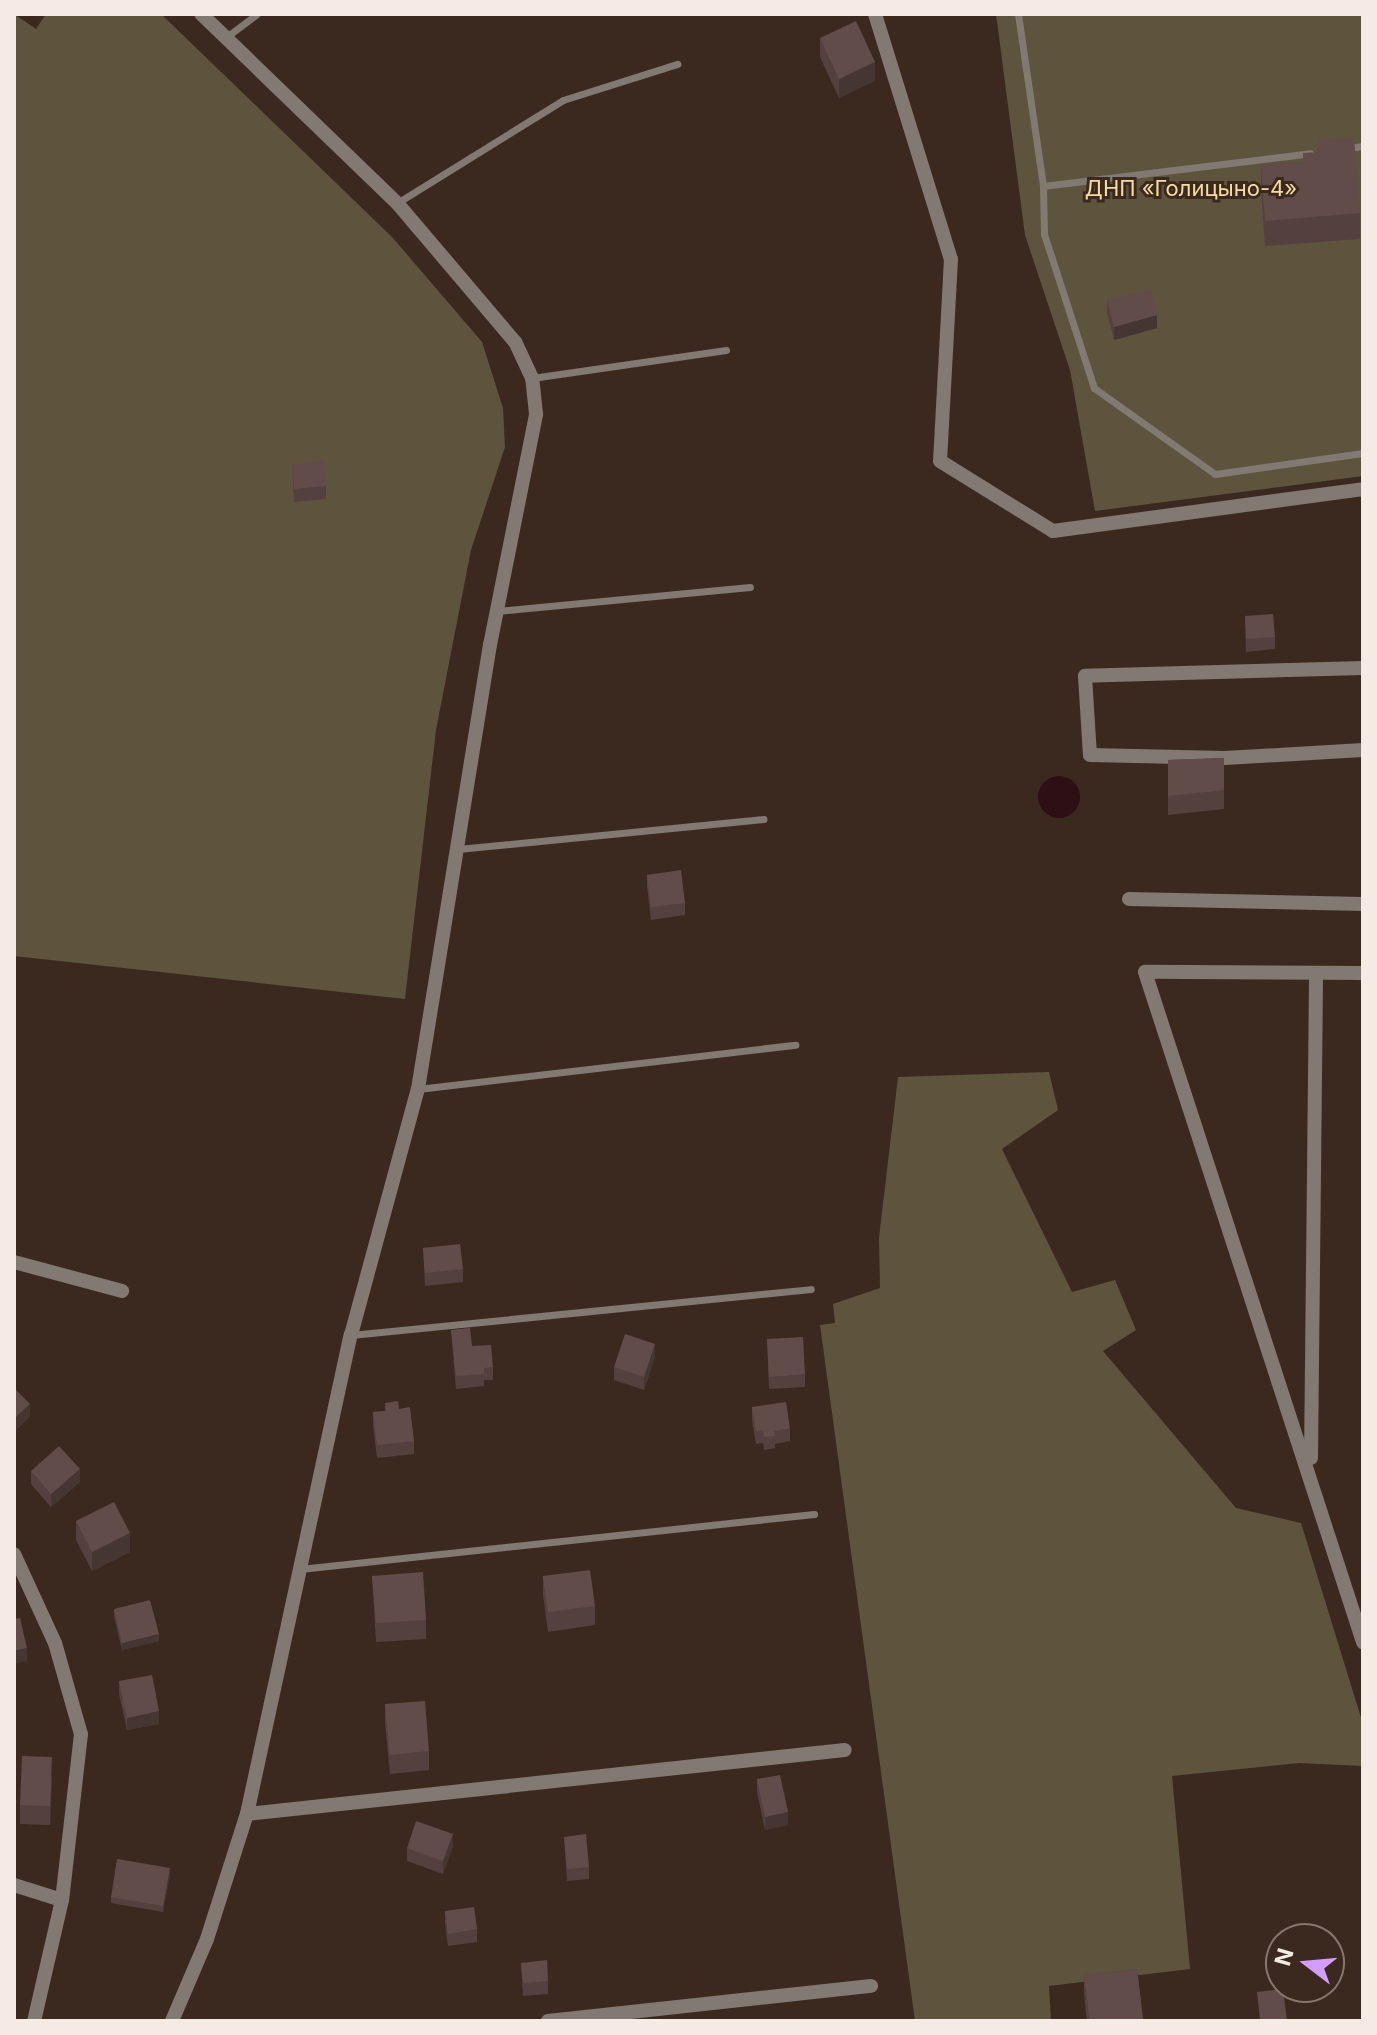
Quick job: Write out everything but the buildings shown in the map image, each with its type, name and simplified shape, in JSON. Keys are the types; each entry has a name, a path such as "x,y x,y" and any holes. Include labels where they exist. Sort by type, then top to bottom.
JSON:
{"street":[{"path":"172,2021 207,1939 247,1814 351,1335 418,1089 497,611 536,414 532,378 515,342 397,203 201,14"},
{"path":"875,14 951,259 940,461 1053,531 1363,489"},
{"path":"1363,668 1085,676 1090,755 1225,758 1363,750"},
{"path":"1129,899 1363,904"},
{"path":"1363,973 1145,972 1311,1468 1363,1642"},
{"path":"1311,1468 1316,974"},
{"path":"14,1262 122,1291"},
{"path":"14,1554 55,1643 81,1734 62,1900 34,2021"},
{"path":"247,1814 845,1750"},
{"path":"14,1885 62,1900"},
{"path":"548,2021 871,1986"}],"lane":[{"path":"225,38 257,14"},
{"path":"1018,14 1043,186 1044,234 1094,388 1215,474 1363,453"},
{"path":"397,203 563,100 677,64"},
{"path":"1332,150 1363,146"},
{"path":"1043,186 1317,152"},
{"path":"532,378 726,350"},
{"path":"497,611 750,587"},
{"path":"456,849 764,819"},
{"path":"418,1089 795,1045"},
{"path":"351,1335 811,1289"},
{"path":"298,1569 814,1514"}],"green space":[{"path":"14,14 36,29 46,14 161,14 392,237 482,342 503,408 505,447 471,550 436,730 405,999 14,956"},
{"name":"ДНП «Голицыно-4»","path":"996,14 1363,14 1363,476 1095,511 1070,370 1025,235"},
{"path":"1049,1072 1058,1110 1002,1149 1072,1292 1115,1280 1136,1330 1103,1351 1236,1508 1301,1523 1363,1724 1363,1766 1299,1763 1172,1776 1190,1969 1049,1986 1051,2021 915,2021 820,1325 835,1323 833,1304 880,1288 879,1238 898,1077"}],"shaded area":[{"path":"1059,776 1074,782 1080,797 1074,812 1059,818 1044,812 1038,797 1044,782"}]}
